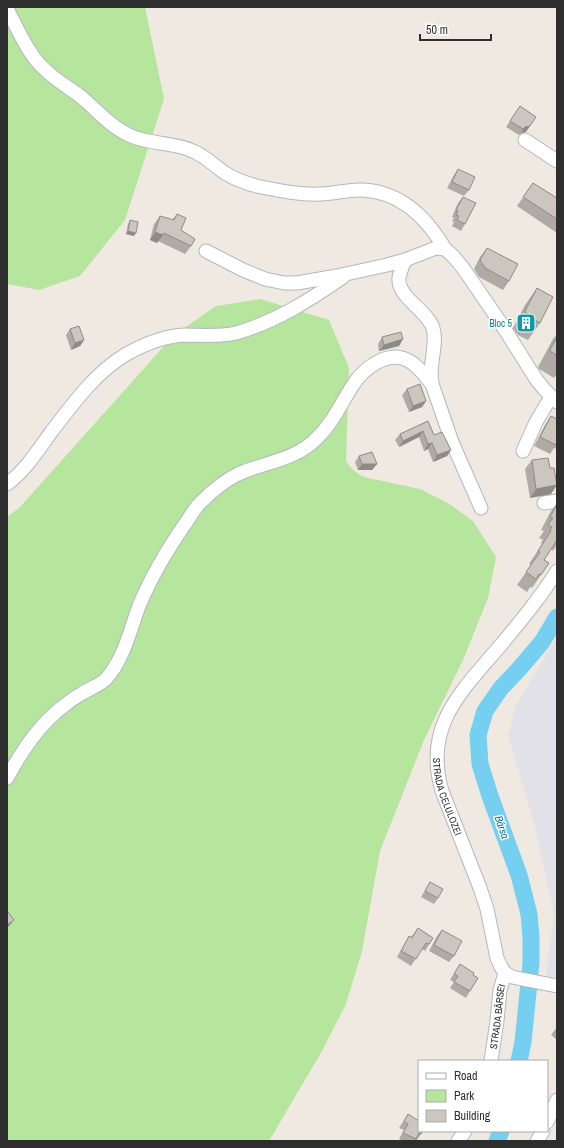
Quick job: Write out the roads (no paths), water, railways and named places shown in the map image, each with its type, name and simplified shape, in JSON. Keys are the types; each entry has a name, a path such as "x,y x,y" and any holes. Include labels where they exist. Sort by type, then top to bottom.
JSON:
{"street":[{"path":"7,9 27,47 49,74 71,89 117,128 139,138 183,147 196,152 225,173 243,182 300,194 321,194 362,190 376,192 395,198 412,208 437,236 445,249 463,268 490,306 536,379 554,399 536,422 523,451"},
{"path":"525,140 557,161"},
{"path":"206,251 243,270 265,279 284,283 297,283 348,274 405,260 436,248 445,249"},
{"path":"405,260 400,278 400,286 407,297 424,315 433,329 434,336 431,361 432,384 452,442 481,508"},
{"path":"7,484 34,458 52,432 92,384 110,366 125,356 159,339 184,335 213,336 235,333 260,325 304,303 348,274"},
{"path":"7,778 21,753 42,726 62,707 105,680 116,664 155,570 199,504 216,488 238,474 292,456 309,446 318,438 331,422 354,384 367,370 380,360 399,356 409,360 432,384"},
{"name":"STRADA CELULOZEI","path":"509,975 501,967 497,958 487,909 442,791 438,777 436,747 447,715 457,697 523,618 557,571"},
{"path":"509,975 557,986"},
{"name":"STRADA BÂRSEI","path":"491,1060 500,990 509,975"},
{"path":"548,1120 557,1100"},
{"path":"458,1141 464,1132"},
{"path":"537,1141 542,1132"}],"waterway":[{"name":"Bârsa","path":"519,1060 523,1042 531,963 529,914 519,875 480,764 478,735 485,711 501,688 542,642 557,617"},
{"name":"Bârsa","path":"497,1141 501,1132"}],"place":[{"name":"Bloc 5","path":"526,323"}]}
